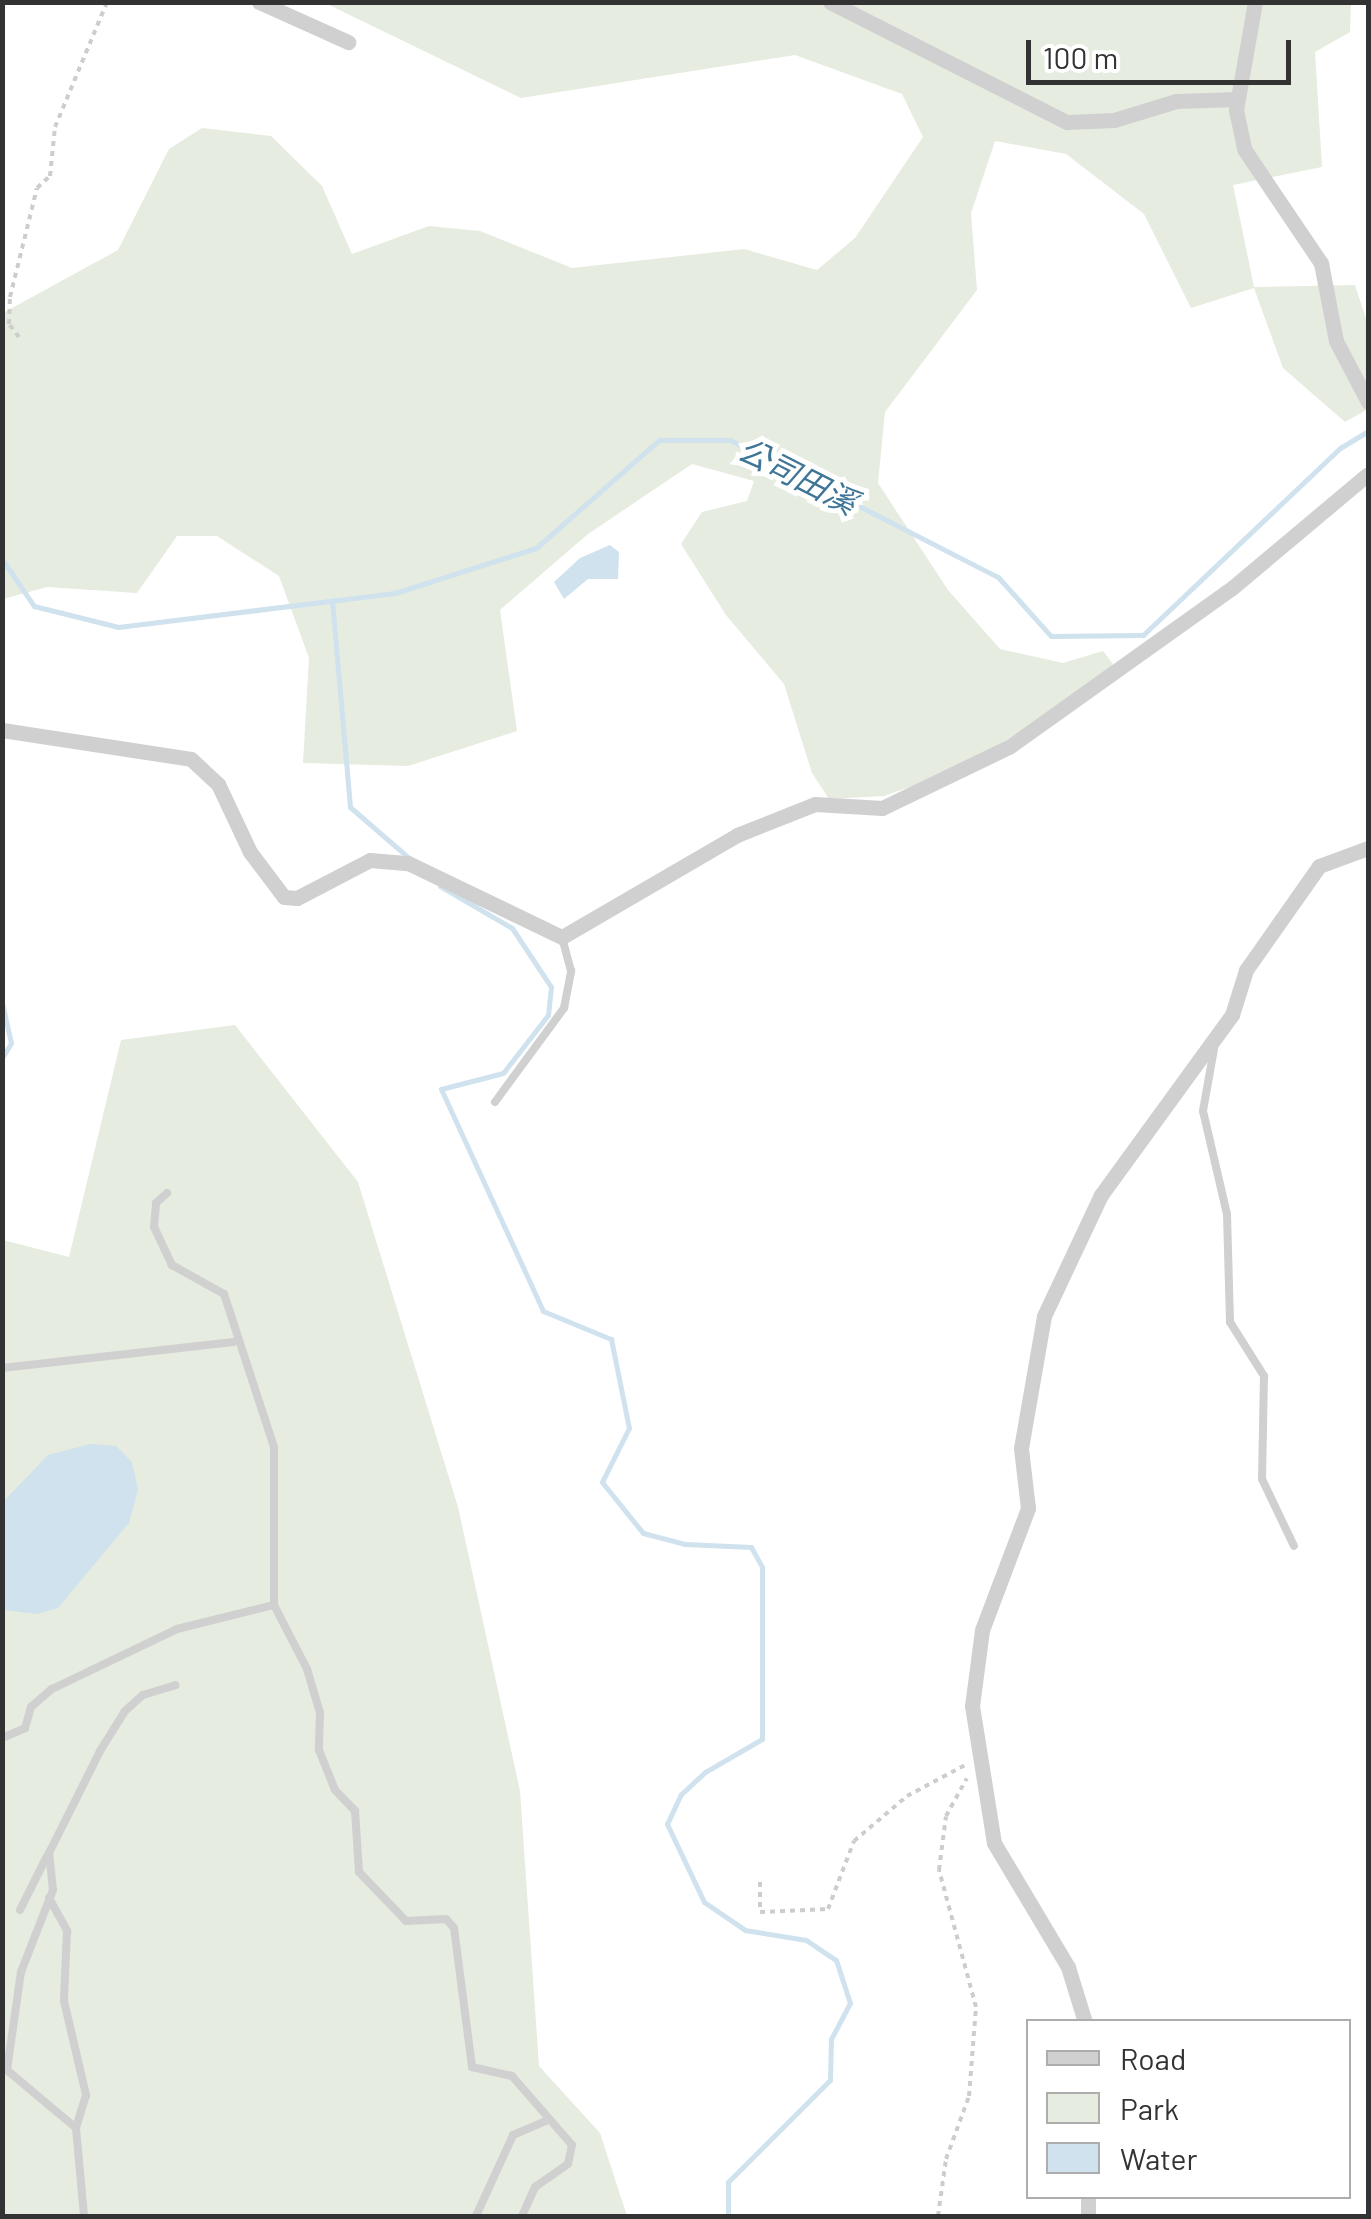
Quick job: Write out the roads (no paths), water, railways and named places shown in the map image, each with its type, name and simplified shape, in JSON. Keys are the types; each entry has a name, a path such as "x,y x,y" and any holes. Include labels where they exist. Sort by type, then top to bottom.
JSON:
{"street":[{"path":"258,2 348,42"},
{"path":"830,2 1067,122 1114,120 1176,101 1237,100"},
{"path":"1255,2 1237,100 1244,149 1321,264 1336,340 1368,402"},
{"path":"2,730 191,759 218,784 250,852 284,897 297,898 370,860 408,863 562,937 737,835 815,804 882,808 1009,747 1232,588 1368,474"},
{"path":"1084,2019 1068,1968 994,1843 972,1706 982,1630 1028,1508 1020,1448 1044,1316 1101,1195 1216,1039 1232,1014 1246,970 1319,866 1368,848"}],"lane":[{"path":"495,1102 564,1008 571,970 562,937"},
{"path":"1216,1039 1202,1111 1227,1214 1230,1322 1264,1376 1262,1479 1294,1546"},
{"path":"167,1193 156,1203 154,1228 172,1265 224,1294 234,1342 274,1448 274,1604 307,1669 324,1763 335,1790 355,1811 360,1872 406,1920 446,1920 454,1928 472,2067 512,2076 572,2145 568,2164 535,2186 522,2216"},
{"path":"2,1368 234,1342"},
{"path":"2,1738 25,1728 31,1707 52,1690 178,1629 274,1604"},
{"path":"20,1910 125,1711 144,1696 176,1685"},
{"path":"49,1853 49,1898 20,1972 5,2071 76,2128"},
{"path":"49,1898 67,1931 64,2001 86,2095 76,2128 84,2216"},
{"path":"476,2216 514,2135 548,2120"}],"water":[{"path":"610,545 619,552 618,579 588,579 564,599 554,582 580,558"},
{"path":"90,1444 116,1446 132,1462 138,1490 129,1523 58,1608 37,1614 3,1610 3,1502 48,1455"}],"waterway":[{"name":"公司田溪","path":"2,559 34,606 118,627 395,593 536,548 659,440 730,440 998,577 1051,636 1143,635 1340,448 1368,431"},
{"path":"332,601 350,807 410,859"},
{"path":"440,886 512,928 551,987 548,1015 503,1073 441,1089 543,1311 611,1339 629,1428 602,1482 643,1533 685,1544 751,1547 762,1567 762,1739 705,1772 681,1794 667,1824 704,1902 745,1930 806,1940 836,1960 850,2003 831,2039 830,2080 728,2182 728,2216"},
{"path":"2,1003 11,1043 2,1058"}]}
